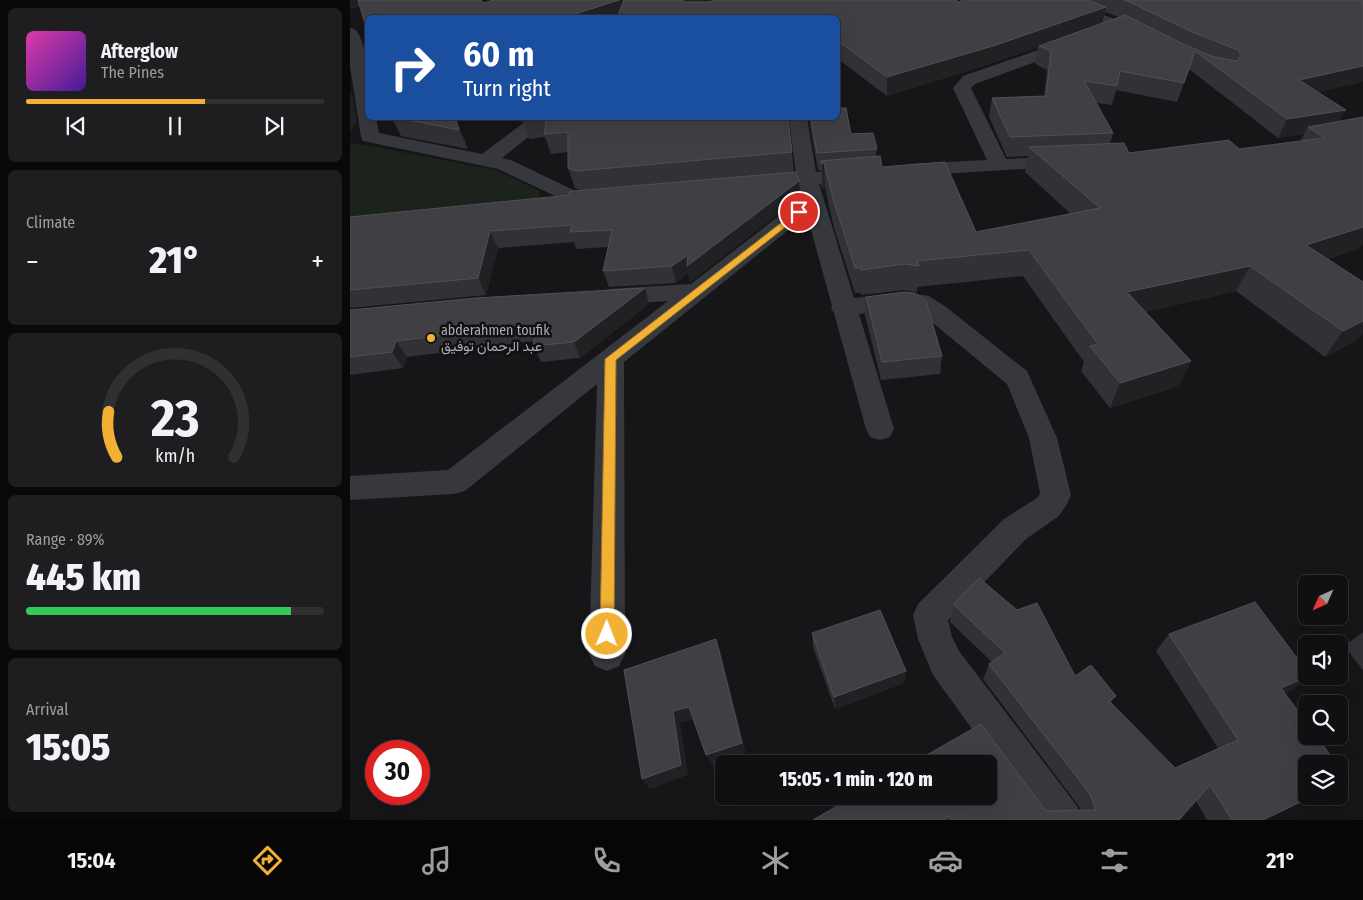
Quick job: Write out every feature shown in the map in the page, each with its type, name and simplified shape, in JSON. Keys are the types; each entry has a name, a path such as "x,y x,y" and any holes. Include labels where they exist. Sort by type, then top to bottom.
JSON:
{"street":[{"path":"1055,0 1121,25 1142,34 1156,43"},
{"path":"999,165 962,88 969,80 1010,67 1121,25"},
{"path":"350,33 354,40 365,107"},
{"path":"367,120 370,137 504,164 589,199 541,204"},
{"path":"485,161 538,120"},
{"path":"798,120 810,190 880,429"},
{"path":"740,185 810,190 887,172 1086,161"},
{"path":"350,488 454,482 697,291 810,190"},
{"path":"591,298 697,291"},
{"path":"843,308 904,300 920,302 937,313 1018,378 1043,438 1056,495 1048,507 1015,529 930,615 935,639 946,663 1063,820"},
{"path":"607,654 611,359"}],"shaded area":[{"path":"355,143 495,170 540,191 539,198 350,219 350,146"}],"building":[{"path":"358,0 481,0 484,3 493,0 619,0 572,15 365,15 365,24"},
{"path":"624,0 709,2 715,0 956,0 959,2 963,0 1087,0 1106,7 996,45 887,77 840,42 840,15 618,15"},
{"path":"1124,0 1363,0 1363,66 1299,80 1346,110 1287,119 1195,51 1184,83 1120,71 1117,86 1084,81 1113,133 1010,137 992,98 1046,96 1051,51 1039,46 1125,15 1214,57 1237,61 1241,56 1238,50 1190,31"},
{"path":"840,108 846,108 851,134 873,133 877,149 817,153 811,120 840,120"},
{"path":"1363,117 1363,227 1306,245 1363,282 1363,321 1343,331 1250,266 1127,292 1191,361 1120,383 1090,346 1098,344 1029,250 917,261 919,266 905,264 861,270 861,267 855,268 824,163 822,164 820,161 880,156 882,167 945,162 976,232 1100,208 1029,147 1124,143 1129,153 1229,140 1239,149 1324,138 1308,127"},
{"path":"408,120 456,120 459,130"},
{"path":"547,120 788,120 792,152 576,171 568,168 568,132 544,134"},
{"path":"796,172 799,181 687,266 688,255 672,266 603,271 612,230 570,232 572,225 490,231 478,278 350,290 350,217 570,195 569,192 574,191"},
{"path":"645,288 574,342 533,346 537,324 396,341 392,352 350,357 350,310 476,298"},
{"path":"905,292 915,293 926,301 942,356 882,362 866,297"},
{"path":"979,578 1017,610 1037,603 1075,676 1091,665 1116,696 1109,701 1175,768 1238,740 1169,634 1255,602 1298,659 1298,681 1281,688 1298,711 1298,745 1323,745 1330,755 1298,755 1298,803 1263,820 1232,820 1210,785 1179,820 951,820 950,816 944,820 813,820 839,805 997,805 997,755 927,755 981,724 1046,811 1096,810 1090,794 989,664 1005,653 954,603"},
{"path":"880,610 906,671 834,697 812,633"},
{"path":"716,639 742,743 706,755 689,707 673,711 681,765 642,779 624,670"}],"place":[{"name":"abderahmen toufik عبد الرحمان توفيق","path":"431,338"}],"route":[{"path":"607,634 611,359 799,212"}]}
